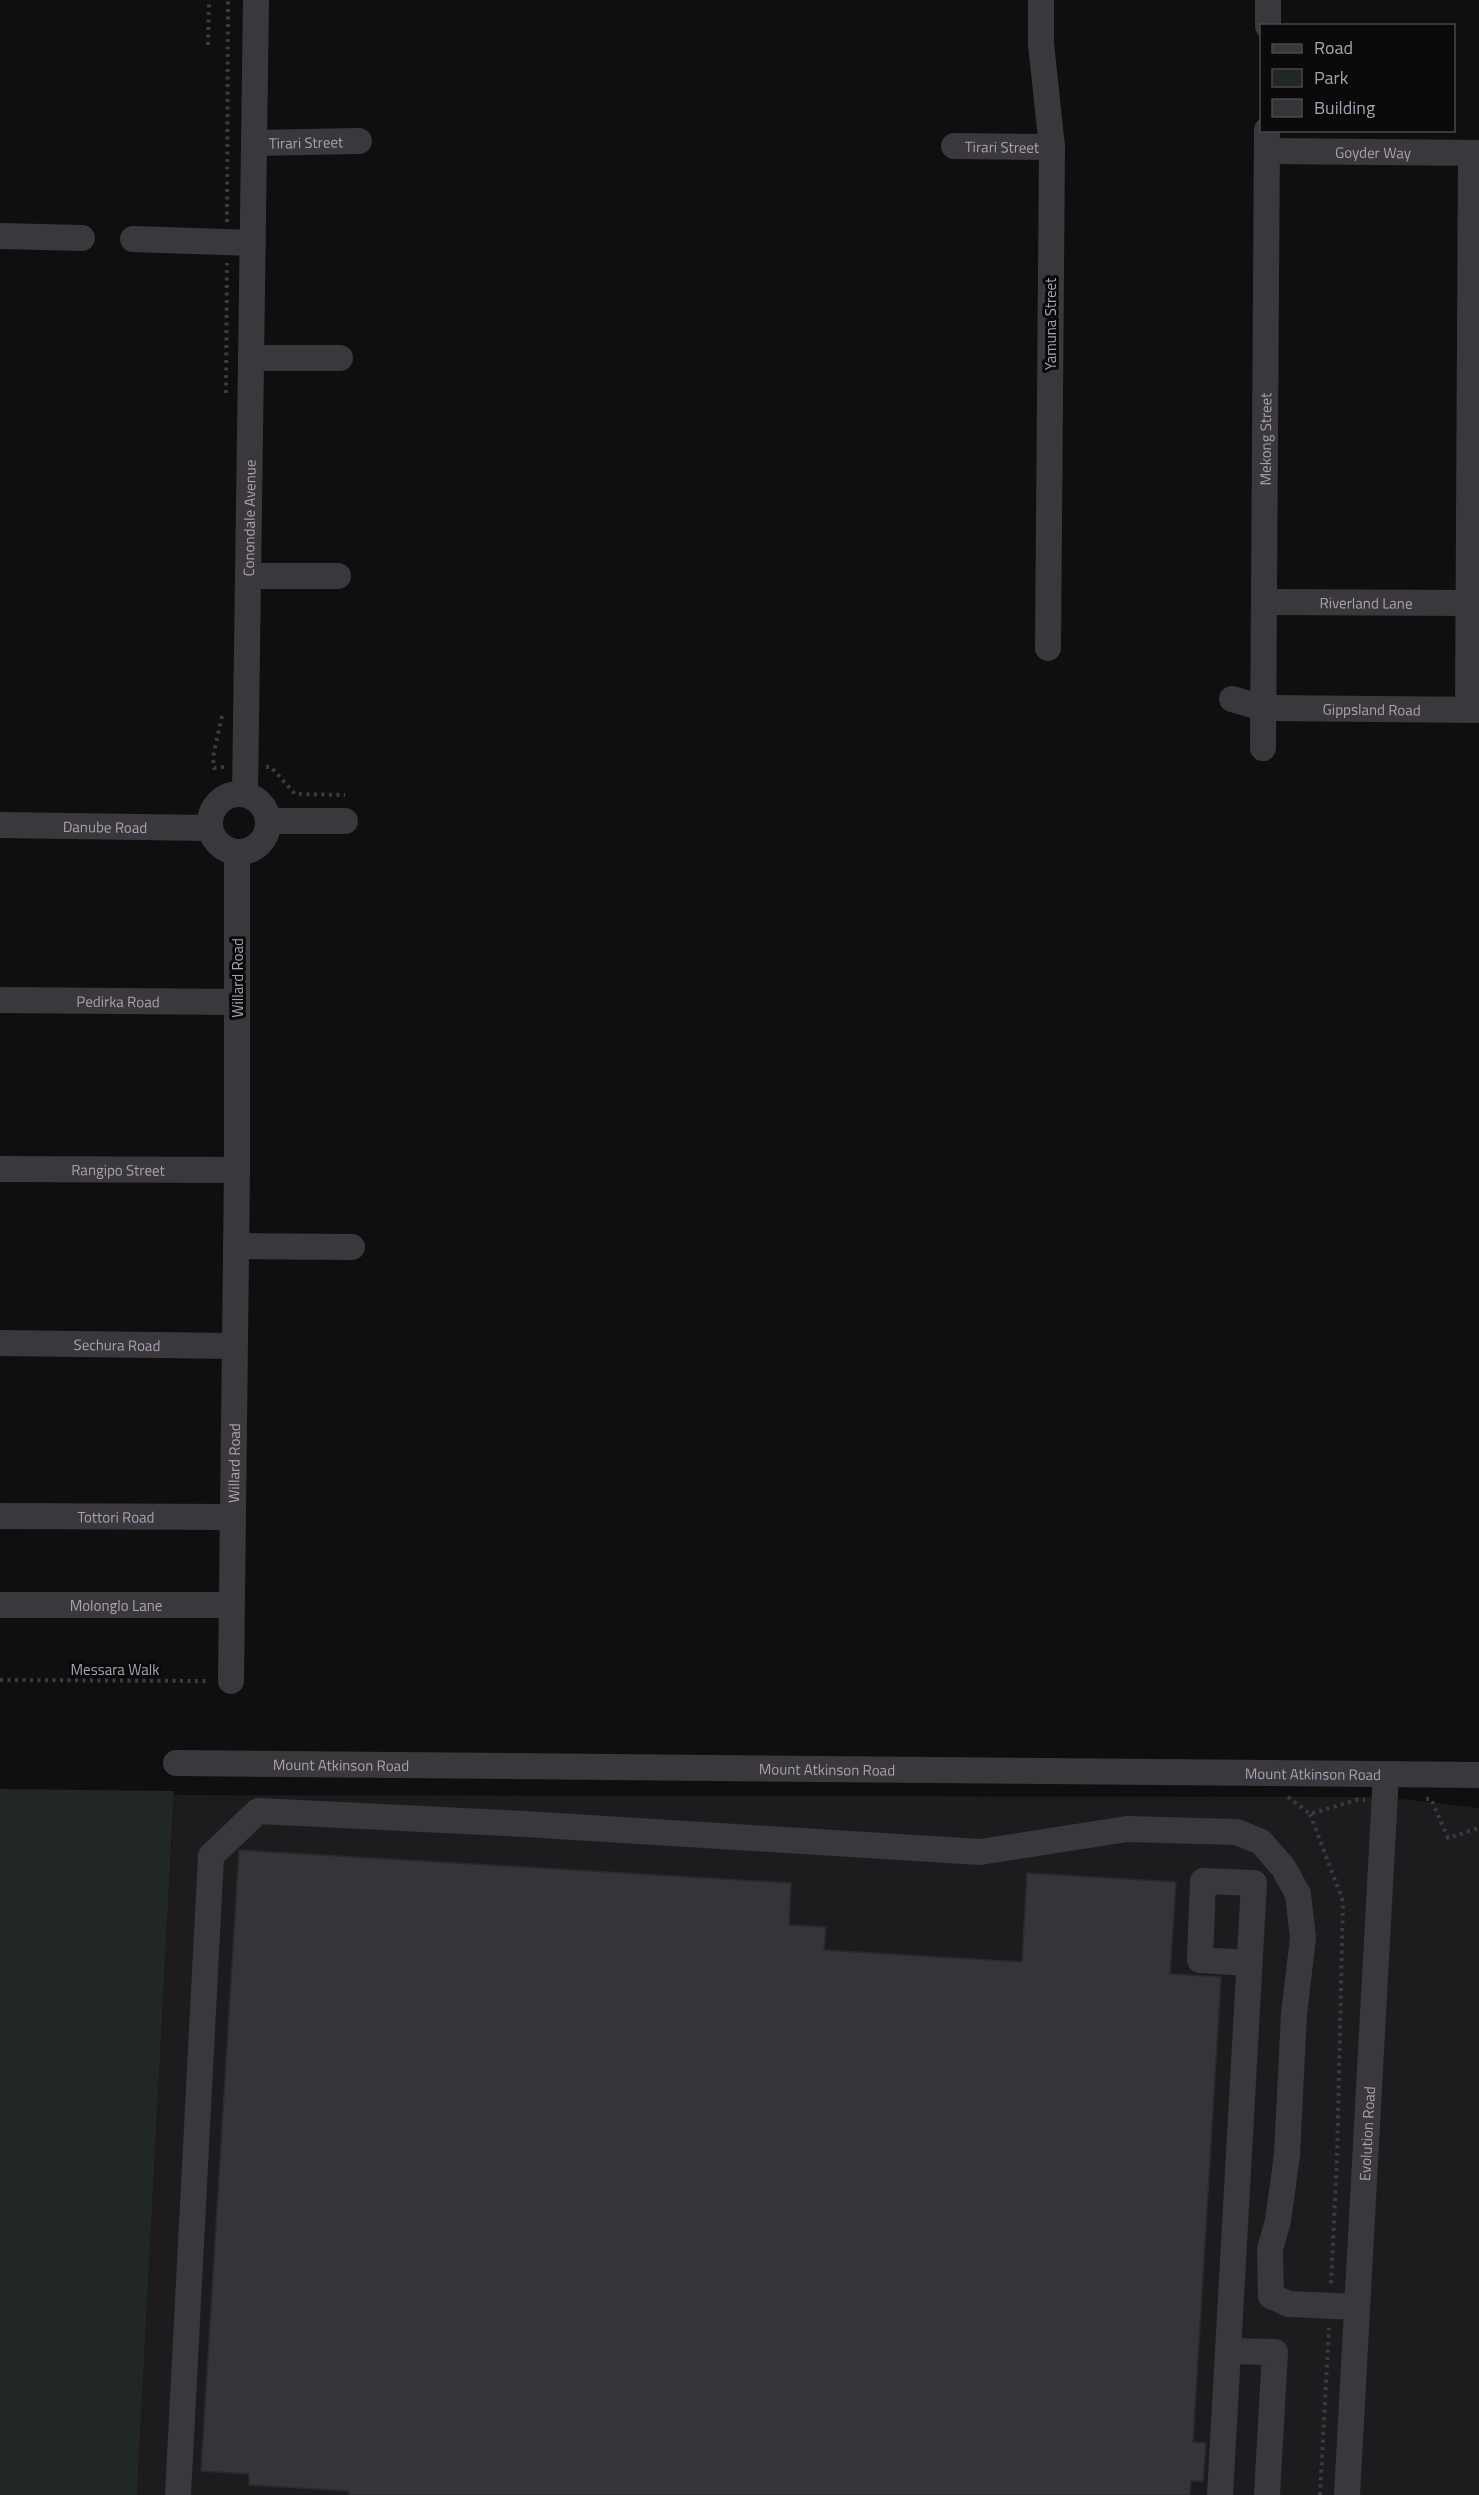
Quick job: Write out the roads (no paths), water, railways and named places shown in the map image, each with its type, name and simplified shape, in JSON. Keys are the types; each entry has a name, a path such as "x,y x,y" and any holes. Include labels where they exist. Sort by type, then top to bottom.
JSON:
{"street":[{"name":"Conondale Avenue","path":"246,794 256,0"},
{"name":"Yamuna Street","path":"1041,0 1041,44 1052,147 1048,648"},
{"path":"1268,0 1268,24"},
{"name":"Tirari Street","path":"254,143 359,141"},
{"name":"Goyder Way","path":"1267,141 1475,153"},
{"name":"Mekong Street","path":"1263,748 1267,141"},
{"name":"Tirari Street","path":"954,146 1052,147"},
{"path":"1473,710 1468,603 1474,538 1475,153"},
{"path":"0,236 82,238"},
{"path":"133,239 253,243"},
{"path":"251,358 340,358"},
{"path":"248,576 338,576"},
{"name":"Riverland Lane","path":"1264,602 1468,603"},
{"name":"Gippsland Road","path":"1232,699 1263,708 1473,710"},
{"path":"236,794 246,794 261,804 269,821 263,840 256,847 237,853 219,845 210,828 213,808 219,801 236,794"},
{"path":"269,821 345,821"},
{"name":"Danube Road","path":"0,825 210,828"},
{"name":"Willard Road","path":"231,1682 237,1170 237,853"},
{"name":"Pedirka Road","path":"0,1000 237,1002"},
{"name":"Rangipo Street","path":"0,1169 237,1170"},
{"path":"236,1246 352,1247"},
{"name":"Sechura Road","path":"0,1343 234,1346"},
{"name":"Tottori Road","path":"0,1516 232,1517"},
{"name":"Molonglo Lane","path":"0,1605 231,1605"},
{"name":"Mount Atkinson Road","path":"176,1763 1479,1775"},
{"name":"Evolution Road","path":"1347,2495 1386,1774"},
{"path":"178,2495 211,1856 258,1810 980,1852 1127,1829 1237,1832 1261,1842 1283,1867 1298,1894 1303,1938 1294,2014 1287,2155 1278,2221 1270,2249 1271,2296 1289,2304 1357,2307"},
{"path":"1220,2495 1249,1963"},
{"path":"1228,2351 1275,2352 1267,2495"}]}
